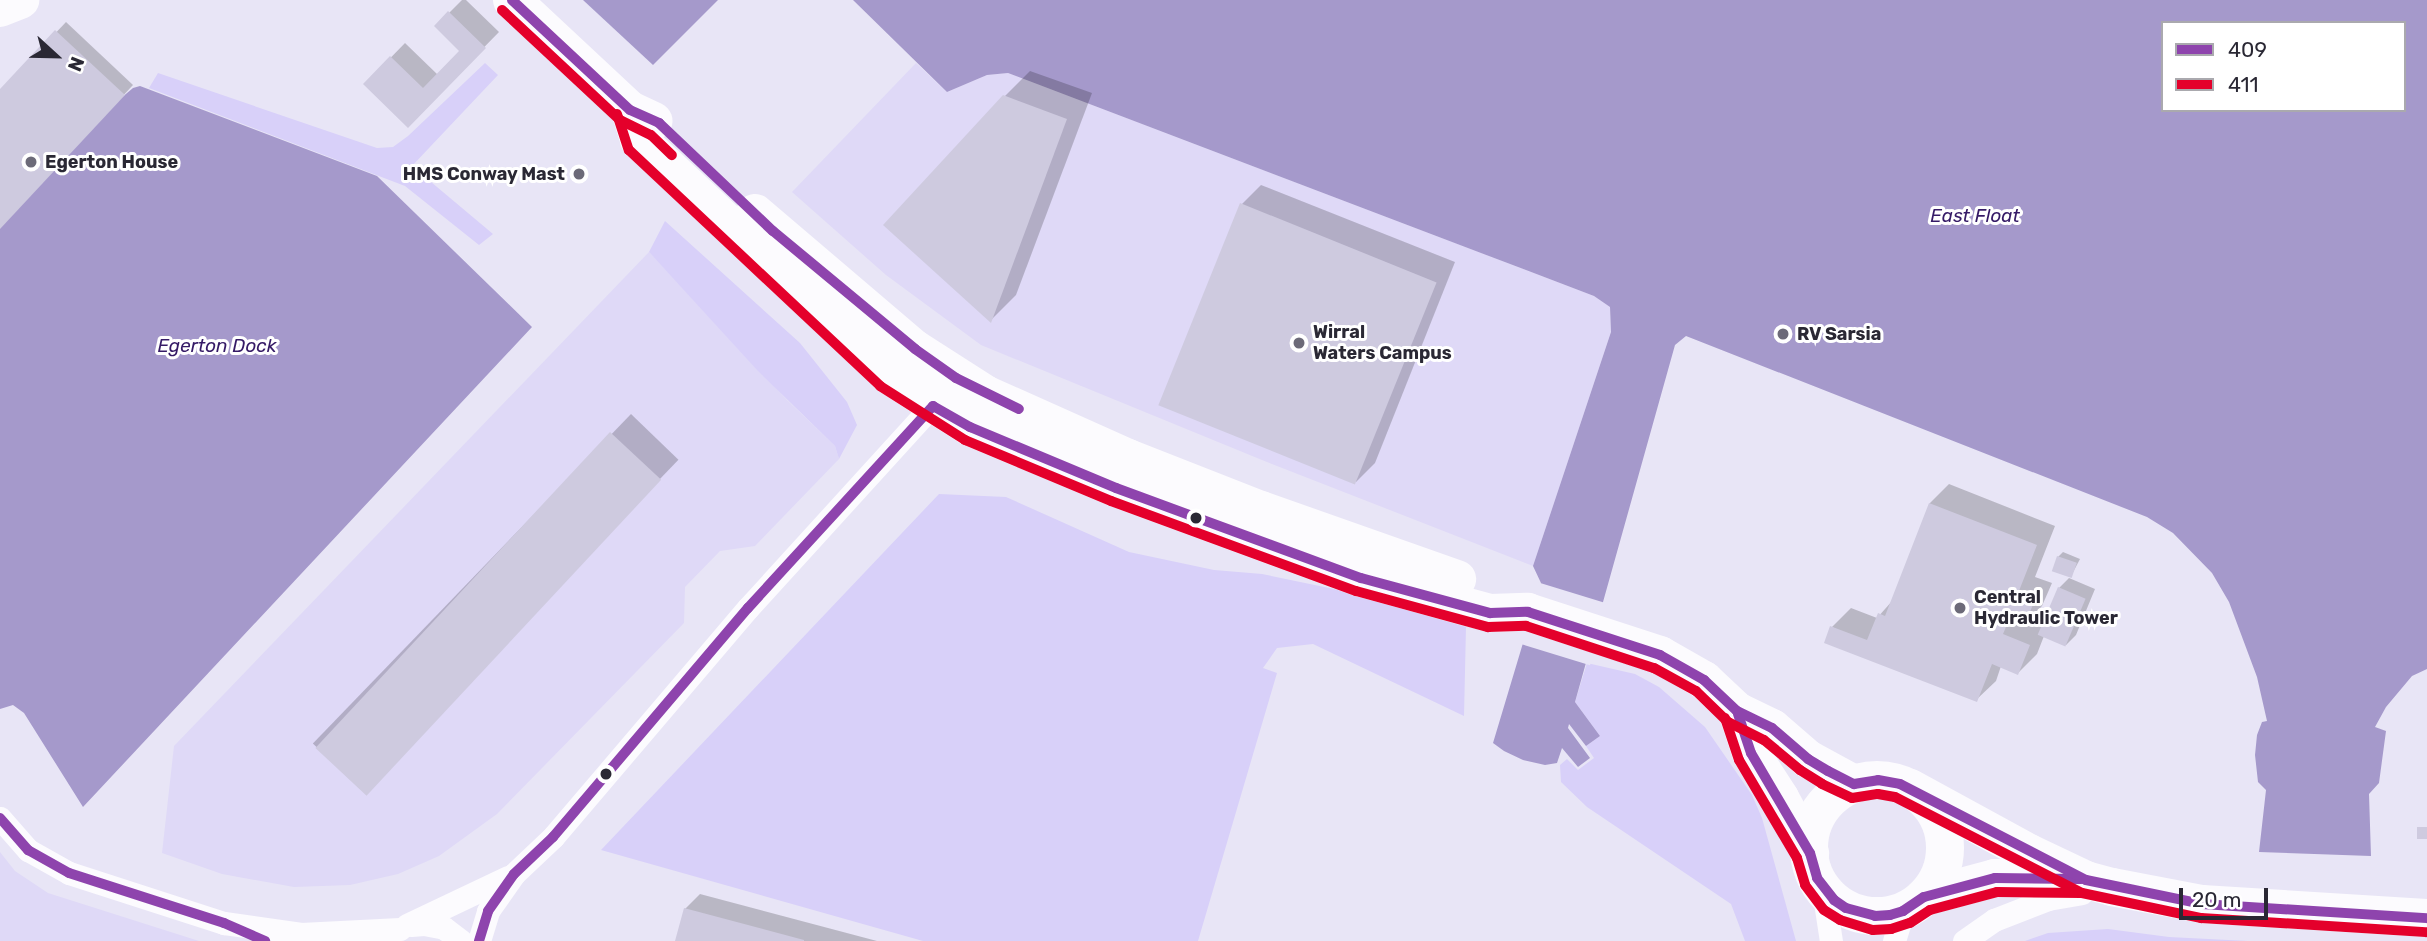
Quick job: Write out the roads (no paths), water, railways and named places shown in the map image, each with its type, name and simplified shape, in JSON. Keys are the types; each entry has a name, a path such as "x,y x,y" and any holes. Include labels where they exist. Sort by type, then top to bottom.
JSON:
{"highway":[{"path":"0,8 20,0"},
{"path":"512,0 631,110 639,139 890,376 944,392 970,427 1116,488 1361,578 1490,613 1528,612 1637,646 1685,667 1737,711 1772,727 1808,760 1854,784"},
{"path":"1737,711 1751,753 1810,853 1823,889 1846,908 1860,914 1907,916 1995,878 2031,876 2099,883 2202,904 2427,918"},
{"path":"1810,853 1810,839 1820,812 1829,800 1854,784 1878,780 1910,788 2029,853 2099,883"},
{"path":"1907,916 1942,869 1945,841 1933,809 1910,788"}],"street":[{"path":"479,941 488,911 514,874 562,827 748,608 944,392"},
{"path":"0,818 28,850 69,873 224,923 265,941"},
{"path":"396,932 514,874"},
{"path":"1964,941 1994,920 2099,883"},
{"path":"1823,889 1831,941"},
{"path":"224,923 301,934 396,932 432,925 444,928 461,941"}],"water":[{"path":"583,0 718,0 653,65"},
{"name":"East Float","path":"853,0 2427,0 2427,669 2412,676 2386,707 2375,727 2386,731 2379,783 2369,794 2371,856 2259,852 2266,790 2258,782 2255,755 2257,735 2262,722 2267,721 2257,677 2229,602 2212,573 2173,533 2147,517 1686,336 1675,345 1575,702 1600,736 1586,746 1569,724 1568,728 1590,758 1578,767 1562,748 1557,763 1545,765 1523,760 1504,751 1493,743 1541,583 1533,566 1611,332 1610,307 1594,296 1008,73 987,75 947,92"},
{"name":"Egerton Dock","path":"140,86 377,176 532,327 83,807 24,713 13,705 0,709 0,227 120,99 133,88"}],"place":[{"name":"Egerton House","path":"31,162"},
{"name":"HMS Conway Mast","path":"579,174"},
{"name":"RV Sarsia","path":"1783,334"},
{"name":"Wirral Waters Campus","path":"1299,343"},
{"name":"Central Hydraulic Tower","path":"1960,608"}]}
